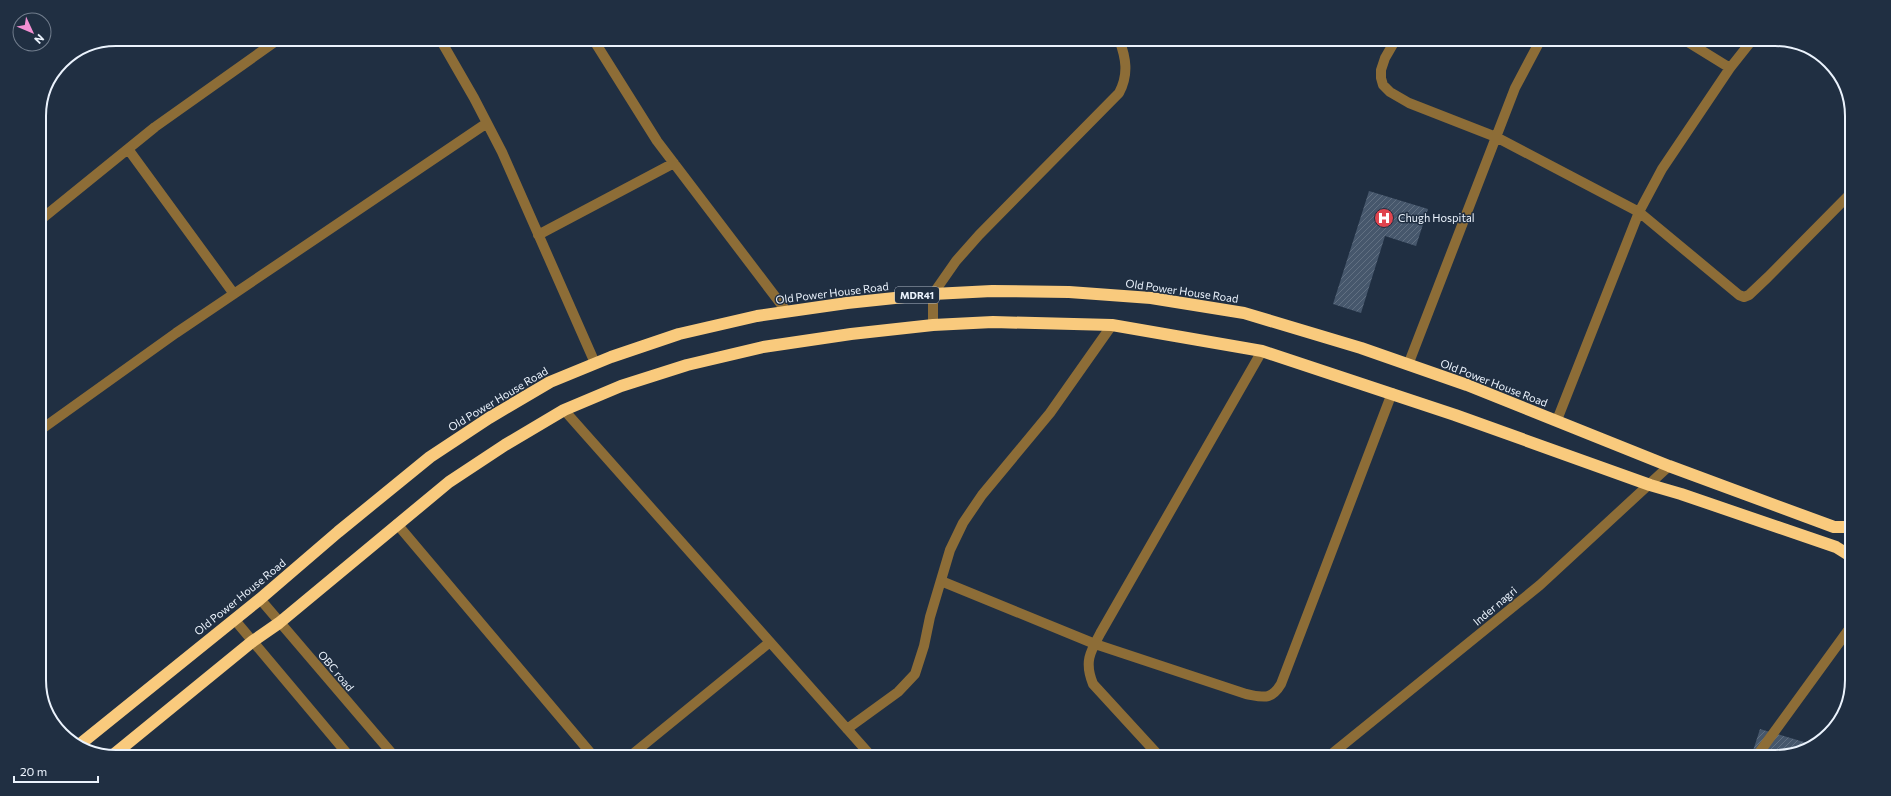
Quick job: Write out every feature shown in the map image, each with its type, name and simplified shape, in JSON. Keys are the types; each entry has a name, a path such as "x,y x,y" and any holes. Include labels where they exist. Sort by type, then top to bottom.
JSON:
{"highway":[{"name":"Old Power House Road","path":"83,742 260,599 338,532 430,457 489,418 550,382 595,363 679,334 758,316 847,303 933,294 1000,291 1069,292 1151,298 1244,313 1361,348 1408,364 1557,420 1669,466 1834,527 1845,527"},
{"path":"119,750 253,641 279,623 449,482 505,445 564,410 621,386 688,364 763,347 851,334 933,325 993,322 1112,326 1262,351 1392,392 1650,485 1681,494 1836,547 1845,552"}],"street":[{"path":"46,215 155,127 269,46"},
{"path":"444,46 502,152 595,363"},
{"path":"597,46 657,140 787,312"},
{"path":"933,325 933,294 956,261 979,235 1118,93 1124,83 1126,69 1122,46"},
{"path":"1392,46 1385,58 1381,70 1383,85 1390,92 1403,100 1496,137 1639,212 1739,295 1744,297 1749,295 1768,277 1845,199"},
{"path":"1408,364 1515,88 1537,46"},
{"path":"1694,46 1730,68"},
{"path":"1557,420 1639,212 1662,169 1730,68 1747,46"},
{"path":"46,426 234,294 487,123"},
{"path":"128,149 234,294"},
{"path":"538,235 674,163"},
{"path":"847,729 898,692 915,674 950,550 963,523 982,495 1050,413 1112,326"},
{"path":"1154,750 1093,684 1088,672 1090,656 1095,644 1262,351"},
{"path":"941,581 1095,644 1246,694 1265,698 1272,696 1281,684 1392,392"},
{"path":"564,410 866,750"},
{"name":"Inder nagri","path":"1337,750 1504,615 1650,485 1669,466"},
{"path":"398,524 588,750"},
{"name":"OBC road","path":"260,599 389,750"},
{"path":"234,620 344,750"},
{"path":"1761,750 1845,635"},
{"path":"638,750 770,642"}],"building":[{"path":"1369,191 1428,209 1416,246 1385,236 1361,313 1333,304"},
{"path":"1760,729 1806,743 1793,748 1753,750"}],"place":[{"name":"Chugh Hospital","path":"1384,218"}]}
